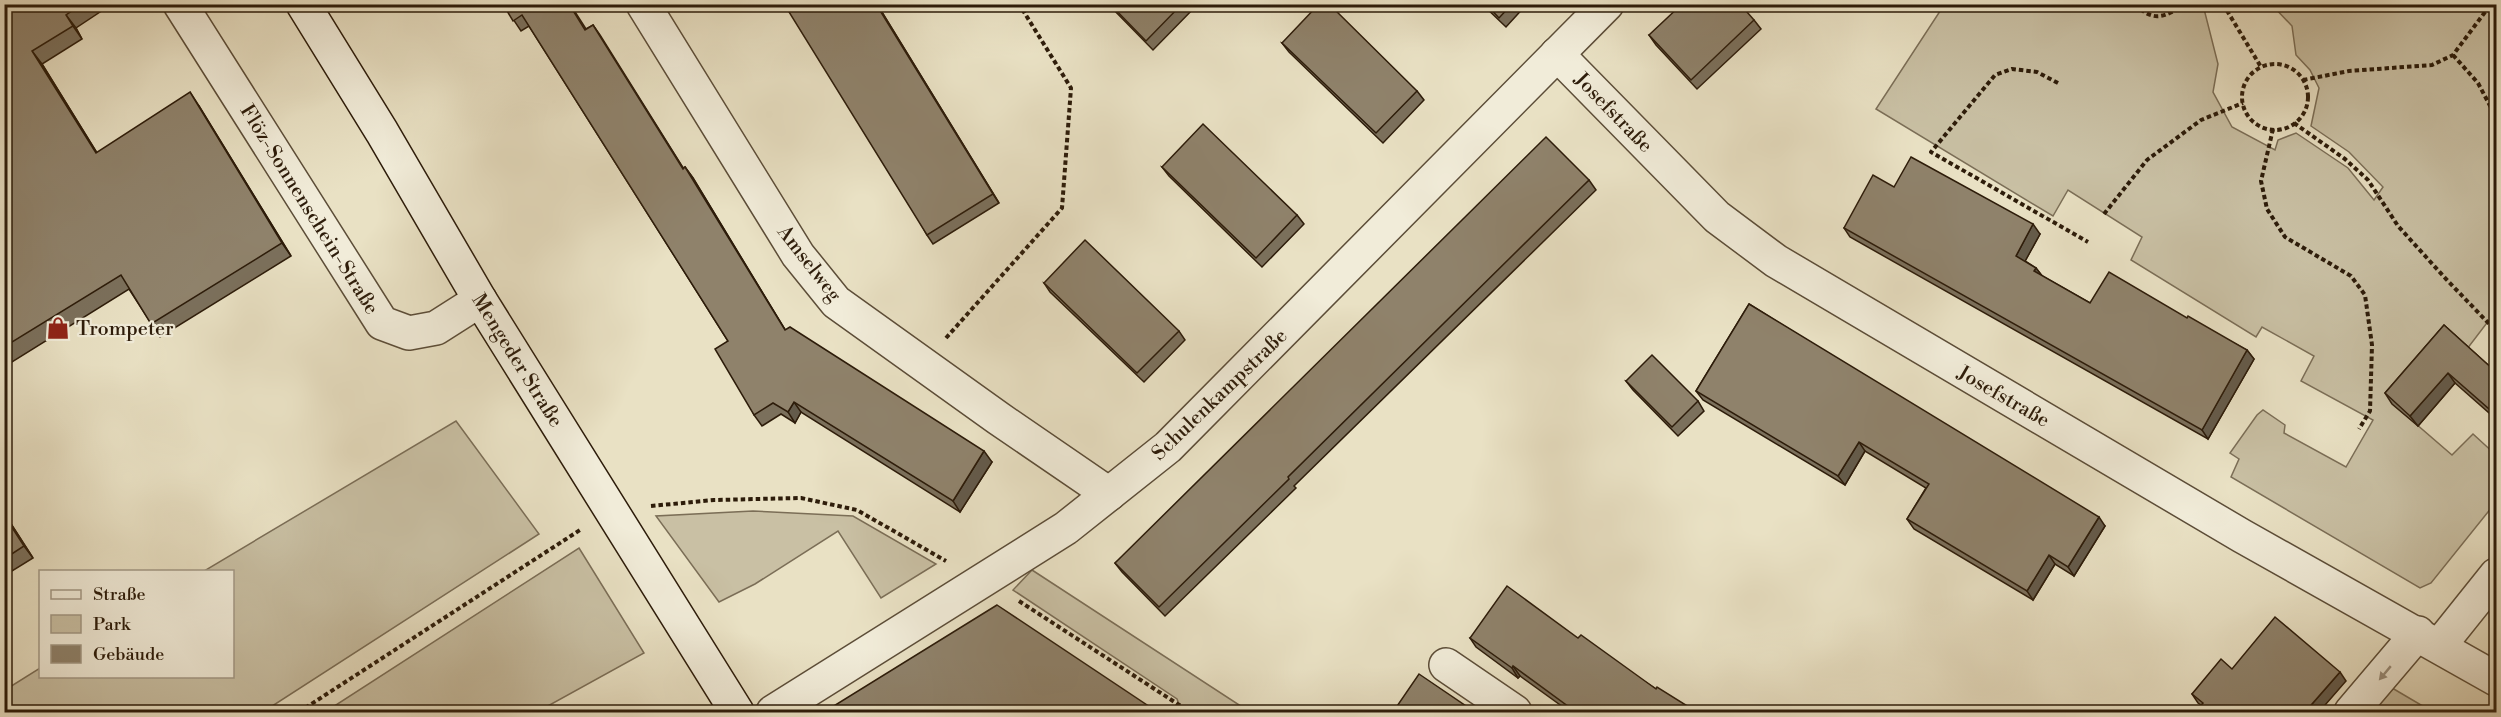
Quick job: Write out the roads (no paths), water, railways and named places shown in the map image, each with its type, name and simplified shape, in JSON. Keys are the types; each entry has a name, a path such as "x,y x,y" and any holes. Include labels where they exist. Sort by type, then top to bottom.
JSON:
{"street":[{"name":"Flöz-Sonnenschein-Straße","path":"180,4 382,323 409,333 436,328 480,300"},
{"name":"Mengeder Straße","path":"303,4 382,132 480,300 738,712"},
{"name":"Amselweg","path":"643,4 798,255 836,302 1109,494"},
{"name":"Schulenkampstraße","path":"773,712 1066,528 1168,447 1607,4"},
{"name":"Josefstraße","path":"1557,54 1717,218 1776,261 2242,536 2429,639 2496,679"},
{"path":"2351,712 2496,575"},
{"path":"1446,665 1515,712"}],"place":[{"name":"Trompeter","path":"58,328"}]}
